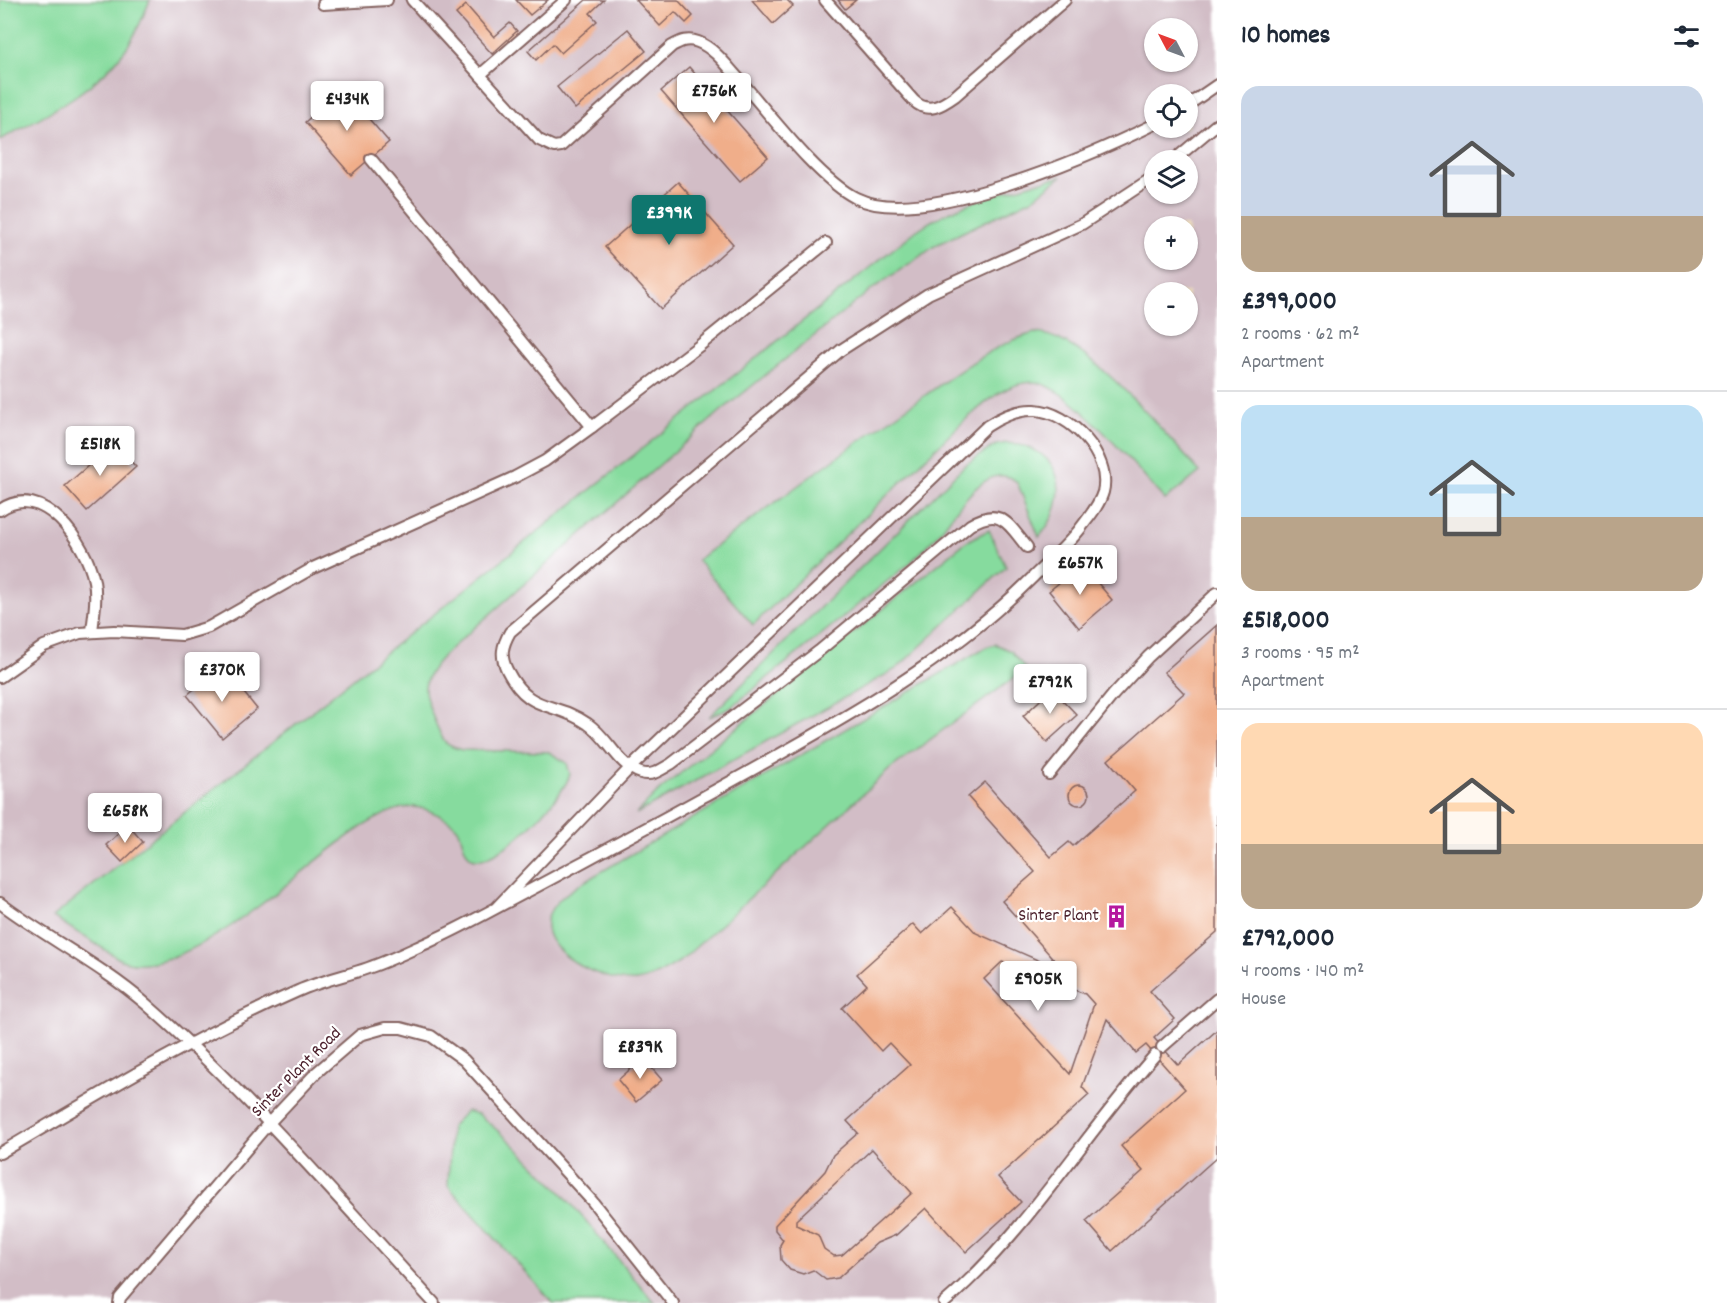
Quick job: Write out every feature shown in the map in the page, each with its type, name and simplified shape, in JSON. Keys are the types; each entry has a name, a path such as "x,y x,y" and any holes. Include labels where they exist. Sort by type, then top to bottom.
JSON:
{"lane":[{"path":"323,4 387,0"},
{"path":"412,0 539,140 554,147 561,146 672,46 681,41 700,43 722,60 831,182 859,200 894,205 933,205 961,200 1095,152 1144,129"},
{"path":"480,75 566,0"},
{"path":"825,0 921,108 942,106 1065,0"},
{"path":"1198,98 1217,85"},
{"path":"1186,150 1217,124"},
{"path":"370,159 592,427"},
{"path":"1027,547 1008,522 990,515 981,518 819,651 671,764 651,774 643,774 630,768 588,723 530,700 520,692 503,663 502,651 510,632 841,350 928,294 1082,224 1144,183"},
{"path":"0,677 44,646 80,633 92,631 182,634 209,627 313,568 515,477 545,461 592,427 699,346 826,243"},
{"path":"0,1153 115,1085 302,989 373,967 498,907 836,723 916,674 962,640 1013,597 1060,551 1097,506 1103,492 1104,477 1102,463 1096,452 1070,425 1052,414 1037,410 1002,416 987,426 630,768 498,907"},
{"path":"0,510 17,501 37,503 59,520 72,536 84,553 94,581 92,631"},
{"path":"1049,774 1113,695 1148,657 1217,592"},
{"path":"0,903 6,912 114,978 190,1045 268,1124 434,1303"},
{"path":"944,1303 970,1281 1022,1223 1127,1086 1159,1051 1217,999"},
{"name":"Sinter Plant Road","path":"118,1301 268,1124 317,1072 360,1035 385,1028 401,1028 431,1036 464,1060 524,1123 592,1201 674,1303"}],"shaded area":[{"path":"0,0 1217,0 1217,1303 0,1303"}],"green space":[{"path":"0,0 150,0 129,44 113,65 99,78 51,112 0,140"},
{"path":"1062,176 1032,199 938,244 871,290 721,411 436,664 427,678 425,693 442,738 447,744 462,750 549,752 567,763 570,774 566,784 544,812 515,840 487,857 476,859 466,851 458,829 444,818 425,809 414,807 393,811 360,828 278,892 211,938 178,955 148,963 121,960 53,917 917,230 969,204 1005,191"},
{"path":"1035,333 1056,338 1078,350 1101,368 1146,412 1200,472 1165,500 1121,450 1083,412 1047,386 1032,382 1022,383 995,396 964,421 753,625 697,560 838,456 964,368 1005,344"},
{"path":"1007,443 1026,447 1041,454 1051,464 1057,477 1059,491 1056,506 1050,522 1039,537 1017,482 1006,476 995,477 984,482 973,490 937,536 910,563 730,708 709,717 966,464 996,445"},
{"path":"989,530 1006,567 896,669 636,814 661,789 967,541"},
{"path":"995,644 1011,651 1026,669 890,769 682,960 648,978 623,981 576,963 562,953 552,941 547,928 549,914 559,900 577,886 986,647"},
{"path":"466,1111 478,1114 510,1141 563,1194 655,1303 553,1303 448,1186 451,1127"}],"building":[{"path":"516,0 548,0 530,15"},
{"path":"586,0 604,0 590,13 597,21 561,53 553,44 536,60 528,51"},
{"path":"636,0 678,0 693,16 686,23 675,12 660,26"},
{"path":"752,0 787,0 793,6 773,24"},
{"path":"838,0 856,0 845,9"},
{"path":"466,5 494,37 510,23 517,31 492,54 456,14"},
{"path":"628,29 646,51 575,109 557,87"},
{"path":"689,67 768,157 740,181 661,91"},
{"path":"343,89 389,142 351,175 305,122"},
{"path":"678,182 733,244 661,309 605,247"},
{"path":"114,443 136,467 87,511 65,486"},
{"path":"1082,564 1112,600 1079,628 1049,591"},
{"path":"1217,625 1217,932 1150,991 1175,1019 1154,1038 1178,1065 1217,1030 1217,1157 1112,1251 1086,1221 1143,1171 1121,1146 1185,1089 1146,1045 1136,1053 1107,1019 1082,1087 1089,1095 998,1177 1021,1202 966,1252 926,1208 896,1235 877,1243 838,1278 826,1280 813,1270 803,1274 790,1270 781,1260 780,1245 783,1240 775,1230 775,1225 825,1171 833,1155 858,1133 847,1121 910,1065 889,1043 881,1051 842,1008 867,985 857,974 913,924 922,934 952,907 976,933 1065,972 1002,901 1035,872 968,797 985,782 1051,857 1069,842 1073,846 1135,791 1108,760 1184,693 1164,672","holes":["1002,962 1085,994 1094,1004 1070,1074 984,979","872,1149 912,1193 842,1255 834,1256 824,1249 818,1235 796,1225 796,1220"]},
{"path":"218,669 232,686 236,683 257,709 222,738 187,695"},
{"path":"1052,689 1077,715 1047,742 1023,716"},
{"path":"1079,785 1086,788 1089,795 1086,802 1079,805 1072,802 1069,795 1072,788"},
{"path":"128,825 143,842 122,862 106,845"},
{"path":"643,1058 662,1080 636,1102 618,1080"}],"place":[{"name":"Sinter Plant","path":"1117,916"}]}
